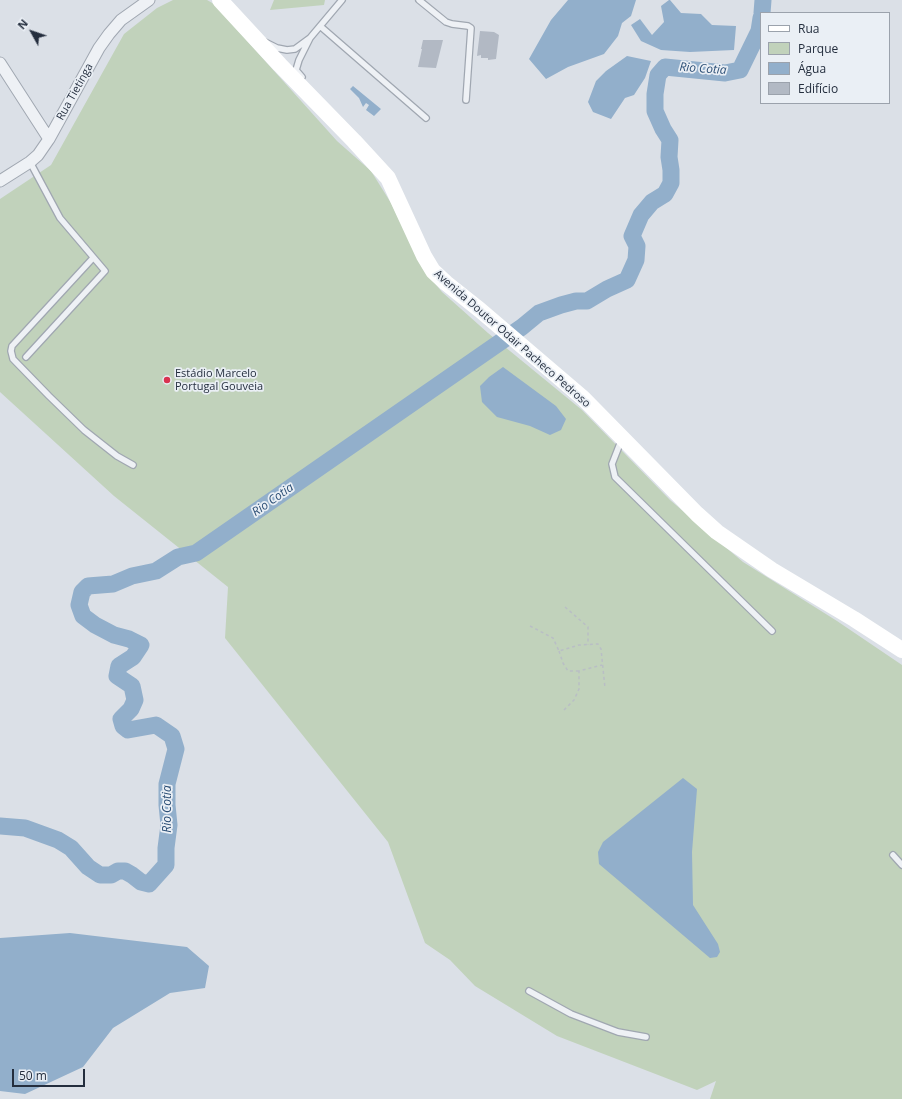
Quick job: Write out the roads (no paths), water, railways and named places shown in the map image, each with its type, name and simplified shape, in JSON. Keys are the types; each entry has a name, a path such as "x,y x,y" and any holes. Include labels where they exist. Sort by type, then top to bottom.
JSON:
{"main road":[{"name":"Avenida Doutor Odair Pacheco Pedroso","path":"220,0 258,42 375,162 388,178 406,215 414,239 433,271 583,398 622,439 717,532 772,570 854,619 902,650"}],"street":[{"name":"Rua Tietinga","path":"0,181 30,162 38,155 49,139 99,48 109,34 121,20 149,0"},
{"path":"0,63 49,139"}],"lane":[{"path":"306,92 305,80 296,70 299,60 310,38 342,0"},
{"path":"419,0 446,22 468,26 471,28 466,100"},
{"path":"320,26 426,118"},
{"path":"258,42 267,42 278,48 287,50 295,49 310,38"},
{"path":"26,357 105,270 60,218 30,162"},
{"path":"94,258 12,346 10,351 13,358 84,430 117,456 133,465"},
{"path":"622,439 612,464 615,477 772,631"},
{"path":"894,855 902,865"},
{"path":"529,991 571,1014 618,1032 646,1038"}],"water":[{"path":"568,0 636,0 631,16 622,23 618,36 604,54 568,67 546,79 529,59 551,20"},
{"path":"669,0 681,13 701,14 712,25 736,26 734,50 690,52 661,50 641,41 631,25 640,19 652,35 664,22 661,6"},
{"path":"627,56 651,61 645,78 634,95 625,98 611,119 593,112 588,102 596,81 606,71"},
{"path":"353,86 381,109 374,116 366,110 369,105 366,103 363,107 359,98 350,89"},
{"path":"503,367 556,406 566,419 561,430 550,435 530,426 497,417 482,402 480,386 489,377"},
{"path":"683,778 697,789 692,852 693,905 718,944 720,952 717,957 710,958 599,864 598,852 603,842"},
{"path":"70,933 187,947 209,966 205,988 170,993 113,1028 83,1067 25,1094 0,1091 0,938"}],"waterway":[{"name":"Rio Cotia","path":"762,12 763,0"},
{"name":"Rio Cotia","path":"0,826 25,828 58,840 71,848 88,867 100,875 111,875 118,871 125,871 141,882 149,884 166,865 166,848 169,825 167,784 176,749 172,736 156,725 128,730 123,726 121,719 131,709 135,700 132,686 117,676 119,666 133,657 141,645 129,639 114,635 95,625 83,616 79,605 82,592 88,586 113,584 132,576 156,571 178,557 196,553 522,327 539,313 576,301 587,301 607,289 627,280 636,260 637,246 632,236 641,215 652,202 665,194 671,183 669,157 670,140 655,111 655,94 658,75 665,67 725,73 740,70 759,31 760,24"}],"place":[{"name":"Estádio Marcelo Portugal Gouveia","path":"167,380"}]}
